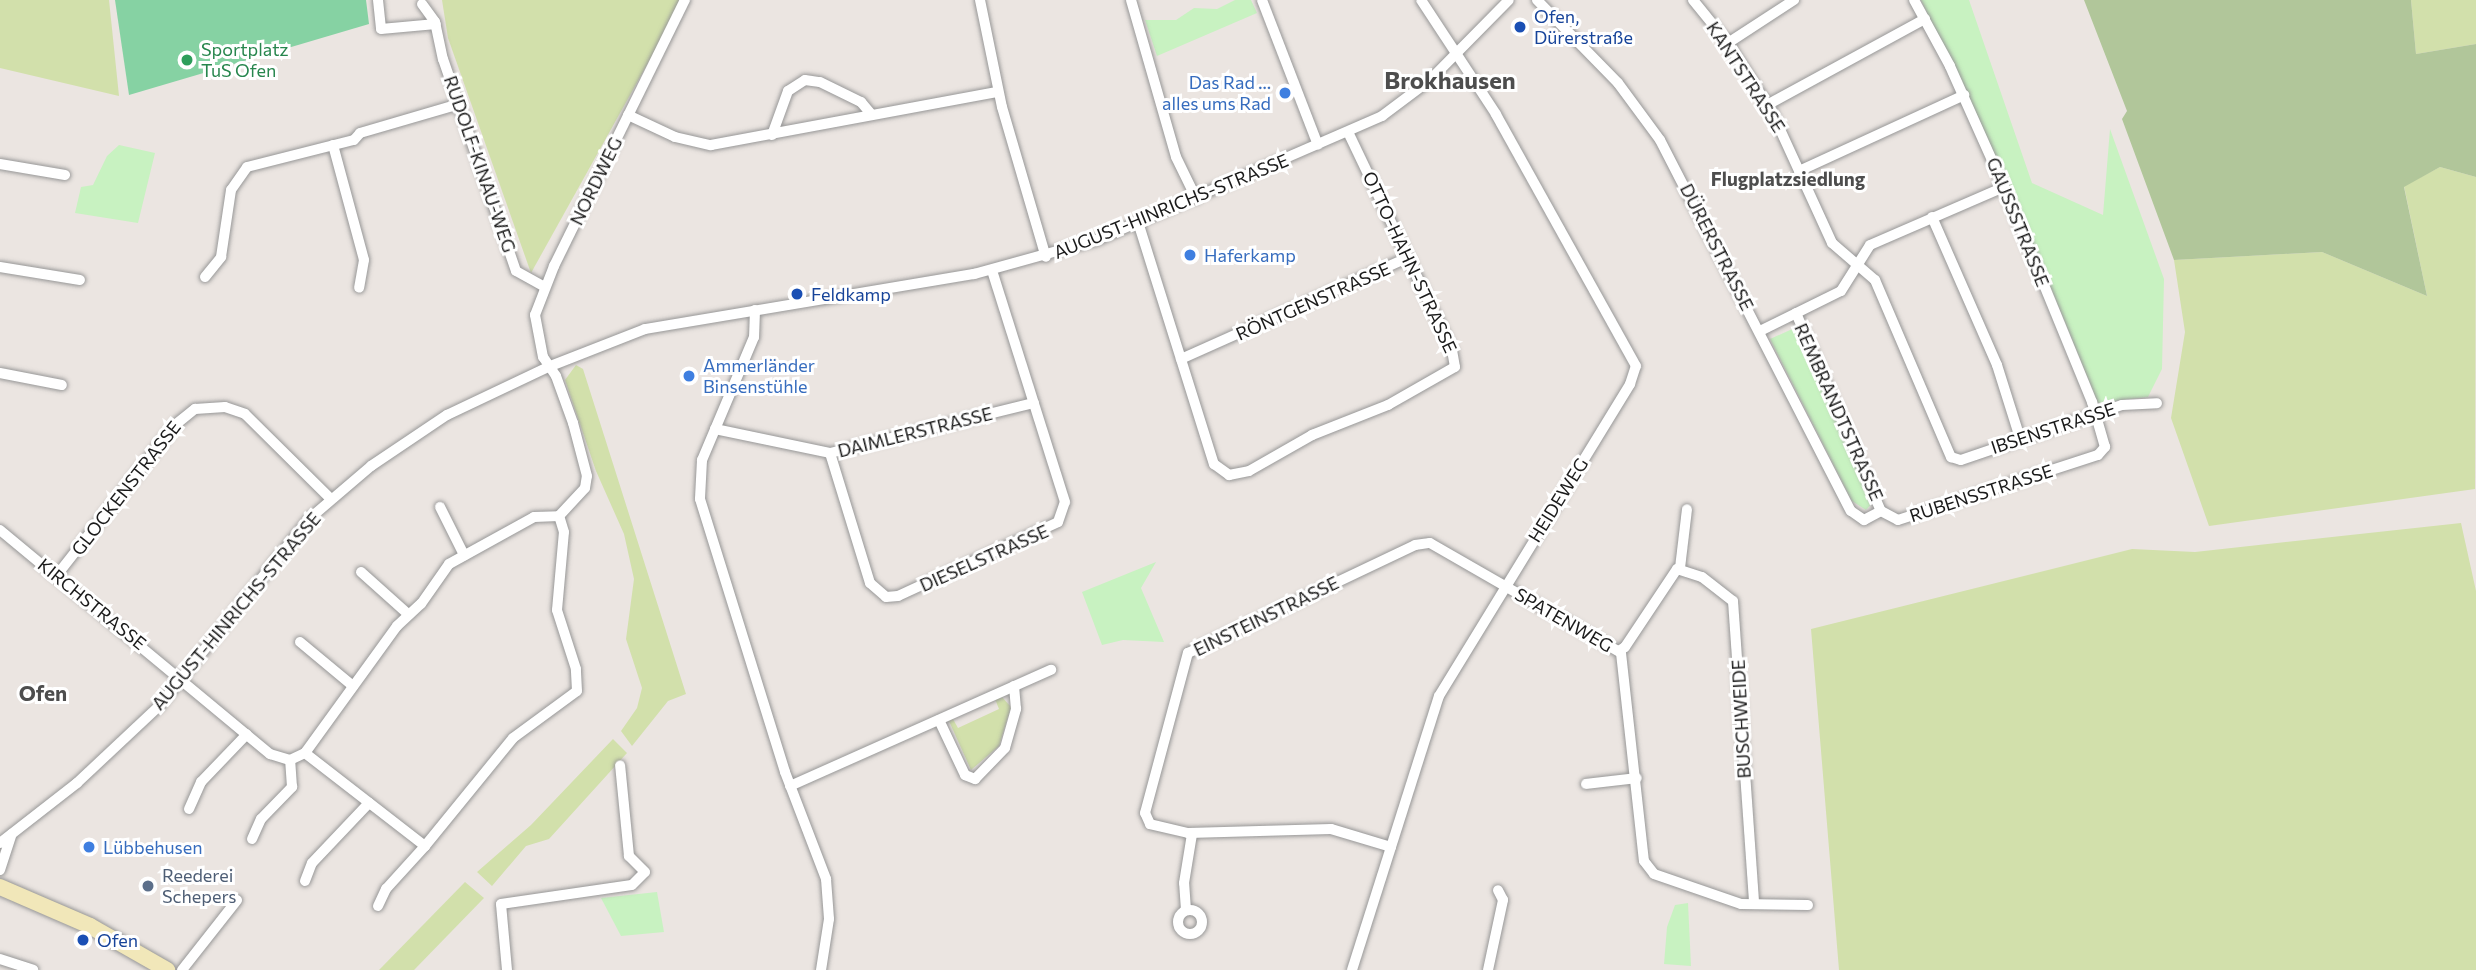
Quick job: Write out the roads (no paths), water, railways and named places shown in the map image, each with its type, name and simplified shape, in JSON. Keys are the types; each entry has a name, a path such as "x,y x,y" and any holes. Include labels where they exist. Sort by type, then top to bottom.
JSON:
{"street":[{"path":"378,0 381,29 436,24"},
{"name":"NORDWEG","path":"559,516 583,491 587,476 556,376 548,367 535,327 545,287 685,0"},
{"path":"980,0 998,92 1046,257"},
{"path":"1131,0 1163,118 1196,198"},
{"path":"1262,0 1318,145"},
{"path":"1421,0 1457,54"},
{"name":"AUGUST-HINRICHS-STRASSE","path":"0,843 95,767 183,679 293,536 331,499 418,433 548,367 645,329 992,270 1046,257 1138,222 1349,134 1409,99 1457,54 1508,0"},
{"name":"DÜRERSTRASSE","path":"1536,0 1618,83 1660,140 1851,511 1860,520 1881,511"},
{"name":"KANTSTRASSE","path":"1693,0 1728,43 1767,105 1832,243 1854,265 1875,280 1951,457"},
{"path":"1728,43 1794,0"},
{"name":"GAUSSSTRASSE","path":"1914,0 1964,95 2004,187 2096,415 2104,450"},
{"name":"RUDOLF-KINAU-WEG","path":"422,4 436,24 459,104 516,271 545,287"},
{"path":"1767,105 1925,19"},
{"name":"HEIDEWEG","path":"1352,970 1439,696 1630,384 1636,366 1496,114 1457,54"},
{"path":"772,135 788,91 805,80 820,82 860,102 872,116"},
{"path":"628,116 675,137 704,144 772,135 998,92"},
{"path":"1800,171 1964,95"},
{"path":"205,277 221,257 231,190 242,171 259,162 354,140 360,132 459,104"},
{"name":"OTTO-HAHN-STRASSE","path":"1138,222 1216,467 1228,475 1249,471 1293,445 1370,414 1454,370 1452,350 1349,134"},
{"path":"333,145 365,265 359,288"},
{"path":"0,164 65,176"},
{"path":"1760,331 1841,290 1854,265 1870,245 2004,187"},
{"path":"1932,217 1997,365 2020,438"},
{"name":"RÖNTGENSTRASSE","path":"1181,359 1407,258"},
{"path":"0,267 80,280"},
{"name":"DIESELSTRASSE","path":"830,453 870,583 882,595 898,596 1058,522 1065,502 992,270"},
{"path":"755,310 755,334 701,467 703,513 790,786 829,893 821,970"},
{"name":"REMBRANDTSTRASSE","path":"1796,313 1881,511"},
{"path":"0,373 62,385"},
{"name":"DAIMLERSTRASSE","path":"715,429 830,453 1034,403"},
{"name":"IBSENSTRASSE","path":"1951,457 1961,460 2122,405 2157,403"},
{"name":"GLOCKENSTRASSE","path":"57,575 175,425 195,409 225,407 245,414 331,499"},
{"name":"RUBENSSTRASSE","path":"1881,511 1898,520 2104,450"},
{"path":"440,507 464,555"},
{"path":"1619,651 1680,568 1687,509"},
{"path":"252,839 261,819 292,787 290,760 305,754 353,686 408,614 421,604 449,564 534,517 559,516 564,532 557,610 576,669 577,691 513,738 425,846 386,889 378,906"},
{"name":"KIRCHSTRASSE","path":"0,530 275,757 290,760"},
{"name":"EINSTEINSTRASSE","path":"1391,847 1331,829 1192,834 1153,825 1145,816 1188,653 1423,542 1440,546 1505,587"},
{"name":"BUSCHWEIDE","path":"1680,568 1702,577 1733,601 1754,901"},
{"path":"361,572 408,614"},
{"name":"SPATENWEG","path":"1505,587 1619,651 1637,778 1644,861 1654,874 1741,904 1754,901 1771,907 1808,905"},
{"path":"300,642 353,686"},
{"path":"790,786 1051,670"},
{"path":"939,720 966,777 975,779 1004,750 1016,704 1014,686"},
{"path":"189,809 201,782 247,734"},
{"path":"305,754 425,846"},
{"path":"508,970 501,904 632,885 645,872 629,856 620,765"},
{"path":"1586,783 1637,778"},
{"path":"304,881 312,863 369,803"},
{"path":"0,870 12,834"},
{"path":"1186,910 1184,883 1192,834"},
{"path":"0,887 76,919 167,970"},
{"path":"1488,970 1503,900 1498,890"},
{"path":"182,970 237,900"},
{"path":"0,959 33,970"}],"place":[{"name":"Ofen, Dürerstraße","path":"1520,27"},
{"name":"Sportplatz TuS Ofen","path":"187,60"},
{"name":"Das Rad ... alles ums Rad","path":"1285,93"},
{"name":"Haferkamp","path":"1190,255"},
{"name":"Feldkamp","path":"797,294"},
{"name":"Ammerländer Binsenstühle","path":"689,376"},
{"name":"Lübbehusen","path":"89,847"},
{"name":"Reederei Schepers","path":"148,886"},
{"name":"Ofen","path":"83,940"}],"district":[{"name":"Brokhausen","path":"1450,80"},
{"name":"Flugplatzsiedlung","path":"1788,179"},
{"name":"Ofen","path":"43,693"}]}
